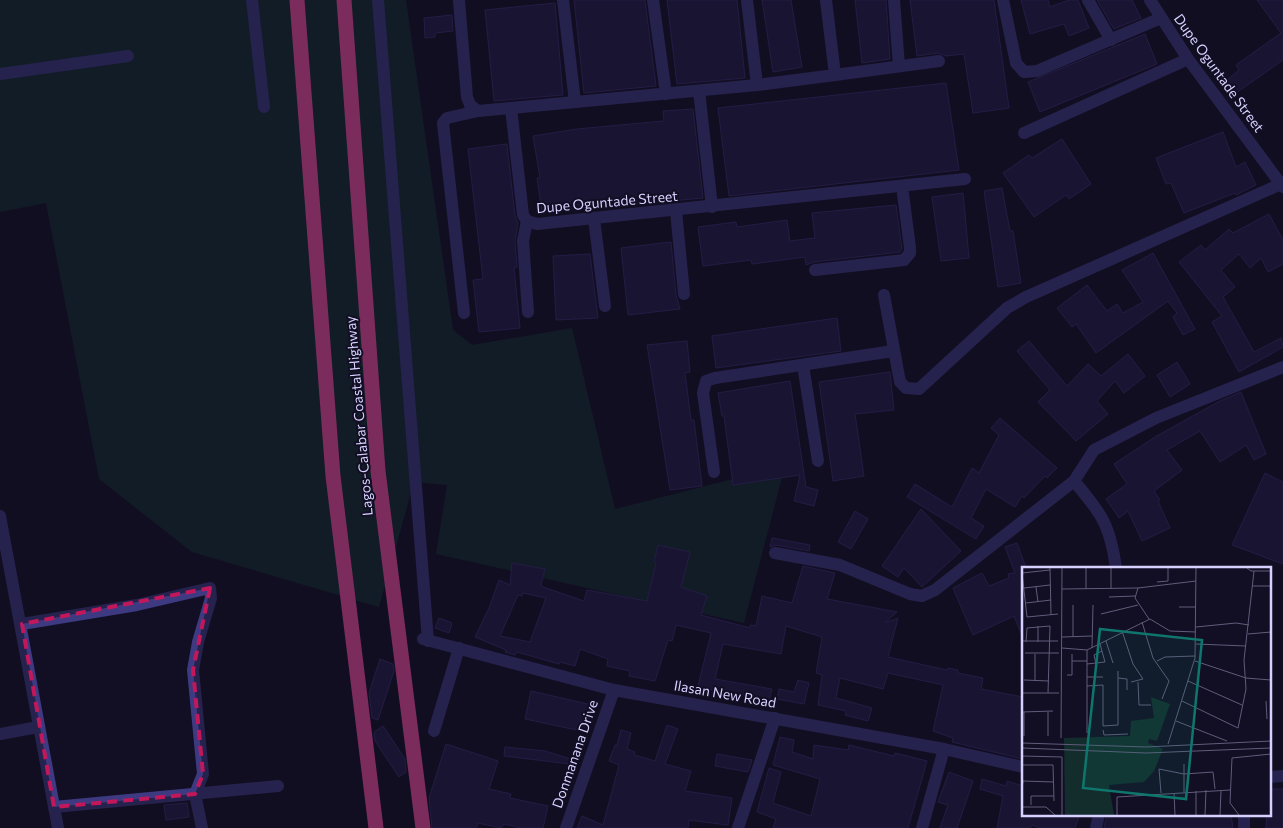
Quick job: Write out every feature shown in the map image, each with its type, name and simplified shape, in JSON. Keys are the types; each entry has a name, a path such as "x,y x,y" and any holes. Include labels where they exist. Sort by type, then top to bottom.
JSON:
{"highway":[{"path":"297,0 332,476 376,828"},
{"name":"Lagos-Calabar Coastal Highway","path":"344,0 378,471 423,828"}],"street":[{"path":"252,0 264,107"},
{"name":"Ilasan New Road","path":"378,0 426,640 614,690 944,749 1022,766"},
{"path":"563,0 575,102"},
{"path":"653,0 666,94"},
{"path":"747,0 758,85"},
{"path":"826,0 834,74"},
{"path":"894,0 899,66"},
{"path":"1003,0 1016,63 1024,72 1037,71 1161,18"},
{"path":"1088,0 1112,40"},
{"name":"Dupe Oguntade Street","path":"1150,0 1188,59 1282,186"},
{"path":"458,1 467,96 470,105 478,111"},
{"path":"0,74 128,56"},
{"path":"1024,133 1188,59"},
{"path":"464,313 443,123 447,118 478,111 758,85 940,61"},
{"path":"699,90 712,207"},
{"name":"Dupe Oguntade Street","path":"512,108 523,215 527,221 537,224 676,211 965,179"},
{"path":"815,270 904,260 908,257 910,248 902,186"},
{"path":"884,294 900,382 906,388 919,389 1007,308 1026,297 1282,186"},
{"path":"676,211 684,294"},
{"path":"594,219 605,306"},
{"path":"527,221 523,241 528,312"},
{"path":"714,472 703,393 706,381 715,378 893,351"},
{"path":"803,364 818,461"},
{"path":"774,553 840,565 910,594 922,596 935,590 1074,481 1094,450 1171,411 1283,367"},
{"path":"1074,481 1101,513 1108,526 1116,567"},
{"path":"0,516 2,545 22,624 38,727 58,828"},
{"path":"22,624 137,605 210,588 211,598 198,642 193,670 203,774 195,794 202,828"},
{"path":"434,731 459,648"},
{"name":"Donmanana Drive","path":"566,828 614,690"},
{"path":"738,828 775,718"},
{"path":"0,734 38,727"},
{"path":"922,828 944,749"},
{"path":"1270,777 1283,776"},
{"path":"54,807 278,786"}],"highlighted area":[{"path":"210,588 193,670 203,774 195,794 54,807 22,624"}],"green space":[{"path":"0,0 406,0 453,330 472,345 572,328 615,509 785,466 744,623 436,554 447,485 414,482 379,607 192,552 99,479 46,203 0,212"}],"building":[{"path":"574,0 645,0 656,86 584,93"},
{"path":"667,0 737,0 745,78 677,84"},
{"path":"762,0 791,0 802,67 773,72"},
{"path":"855,0 886,0 890,59 862,63"},
{"path":"910,0 994,0 1009,108 973,113 964,54 946,56 938,53 917,56"},
{"path":"1021,0 1048,0 1050,7 1069,0 1078,0 1089,28 1069,36 1064,24 1030,34"},
{"path":"1097,0 1132,0 1141,18 1114,29"},
{"path":"1257,0 1283,0 1283,60 1236,93 1225,82 1239,70 1236,65 1281,33"},
{"path":"555,3 563,95 494,101 485,10"},
{"path":"452,15 453,31 435,33 435,37 425,38 424,18"},
{"path":"1145,34 1157,64 1040,112 1028,82"},
{"path":"946,83 959,170 729,196 718,108"},
{"path":"693,109 703,198 584,209 584,207 542,213 537,178 540,178 533,136 577,129 664,121 663,111"},
{"path":"1223,132 1236,167 1245,162 1256,185 1236,195 1235,193 1184,213 1171,183 1166,184 1156,158"},
{"path":"1062,139 1091,184 1069,199 1066,195 1034,217 1003,173 1029,155 1032,158"},
{"path":"507,144 515,216 518,223 515,241 517,267 514,268 520,328 479,332 473,280 483,279 468,149"},
{"path":"1002,188 1010,231 1013,231 1021,283 998,287 984,191"},
{"path":"963,193 969,258 941,261 932,197"},
{"path":"896,205 902,249 900,252 814,262 806,265 805,257 752,264 751,260 703,266 698,227 736,222 737,227 787,220 790,241 815,238 812,213"},
{"path":"1269,214 1283,240 1283,264 1268,272 1261,258 1250,268 1239,254 1221,270 1235,287 1223,297 1254,352 1281,338 1283,347 1239,372 1212,322 1222,316 1179,262 1201,245 1205,250 1229,229 1233,233"},
{"path":"671,242 676,295 680,309 628,315 621,248"},
{"path":"1153,253 1195,329 1183,335 1173,317 1177,313 1168,301 1096,353 1076,324 1072,327 1057,308 1087,285 1107,311 1117,304 1123,313 1143,302 1122,270"},
{"path":"590,254 598,318 556,320 553,256"},
{"path":"837,318 841,351 716,368 712,336"},
{"path":"687,341 690,372 685,373 691,420 694,420 702,486 670,490 647,345"},
{"path":"1029,341 1067,386 1088,364 1101,376 1128,354 1145,376 1124,393 1115,381 1097,401 1108,414 1076,441 1038,402 1050,390 1017,351"},
{"path":"1177,362 1190,384 1170,397 1157,375"},
{"path":"890,372 894,410 855,414 864,476 833,481 819,382"},
{"path":"790,381 806,487 818,490 814,506 794,501 800,475 733,485 724,416 722,416 718,393"},
{"path":"1241,392 1266,454 1254,460 1246,445 1220,462 1200,431 1167,450 1182,470 1154,491 1160,500 1158,501 1170,528 1142,541 1128,511 1119,518 1106,499 1127,484 1114,464 1155,437 1218,402"},
{"path":"1000,418 1057,468 1047,478 1045,476 1024,498 1022,496 1015,507 986,489 971,518 984,526 976,539 907,497 915,484 952,507 972,468 979,473 999,435 991,428"},
{"path":"1265,473 1283,482 1283,564 1232,545"},
{"path":"921,509 961,551 922,587 904,568 898,577 882,566"},
{"path":"855,511 868,519 851,549 838,542"},
{"path":"772,538 810,545 809,551 776,545 770,547"},
{"path":"1017,543 1026,567 1022,567 1022,636 1014,616 973,635 953,588 982,573 989,586 1009,578 1008,574 1015,573 1005,547"},
{"path":"658,545 690,552 681,587 707,596 701,615 750,628 750,625 756,626 762,596 792,603 803,566 835,573 827,599 897,612 885,623 898,618 888,657 947,670 948,668 958,670 958,673 983,678 981,689 1022,697 1022,759 952,742 953,738 933,731 943,685 888,673 883,689 840,678 836,698 872,708 868,721 845,715 846,711 818,705 822,675 816,673 822,637 786,626 781,654 723,644 715,679 772,689 769,701 698,686 711,633 676,625 672,641 668,640 655,681 629,676 630,671 607,666 608,659 580,649 575,666 560,662 559,664 517,652 515,655 475,637 489,608 499,580 510,585 512,563 545,569 541,585 543,587 584,601 587,590 647,601 656,563 654,562","holes":["523,593 546,598 530,642 500,636 518,595 522,596"]},
{"path":"439,618 452,623 449,633 435,628"},
{"path":"380,659 393,664 394,671 378,720 372,718 369,693"},
{"path":"798,680 809,683 804,704 777,699 779,689 794,692"},
{"path":"531,691 592,705 586,732 525,719"},
{"path":"667,725 678,729 665,764 691,771 685,791 732,798 728,825 689,820 688,828 577,828 582,816 603,825 619,765 609,761 615,745 617,745 621,730 631,733 627,749 635,752 634,755 655,761"},
{"path":"383,726 405,759 406,772 399,777 375,741 374,732"},
{"path":"780,737 794,740 792,752 813,759 814,745 848,750 849,745 894,756 895,753 927,761 908,828 773,828 776,819 757,812 769,768 781,772 773,803 811,816 820,779 773,765"},
{"path":"446,744 498,761 489,789 511,794 510,798 548,806 543,828 522,828 504,824 501,828 478,823 476,828 432,828 429,798"},
{"path":"505,747 545,751 571,759 570,764 504,756"},
{"path":"717,754 752,760 748,772 715,766"},
{"path":"949,772 973,781 957,828 940,828 948,805 938,802"},
{"path":"982,779 1006,786 1007,781 1022,786 1022,816 1079,816 1075,828 1041,828 1032,825 1030,828 997,828 1003,796 980,789"},
{"path":"1270,789 1283,789 1283,828 1266,828 1267,816 1270,816"},
{"path":"187,803 189,817 166,820 164,805"},
{"path":"1107,816 1231,816 1233,828 1104,828"}]}
